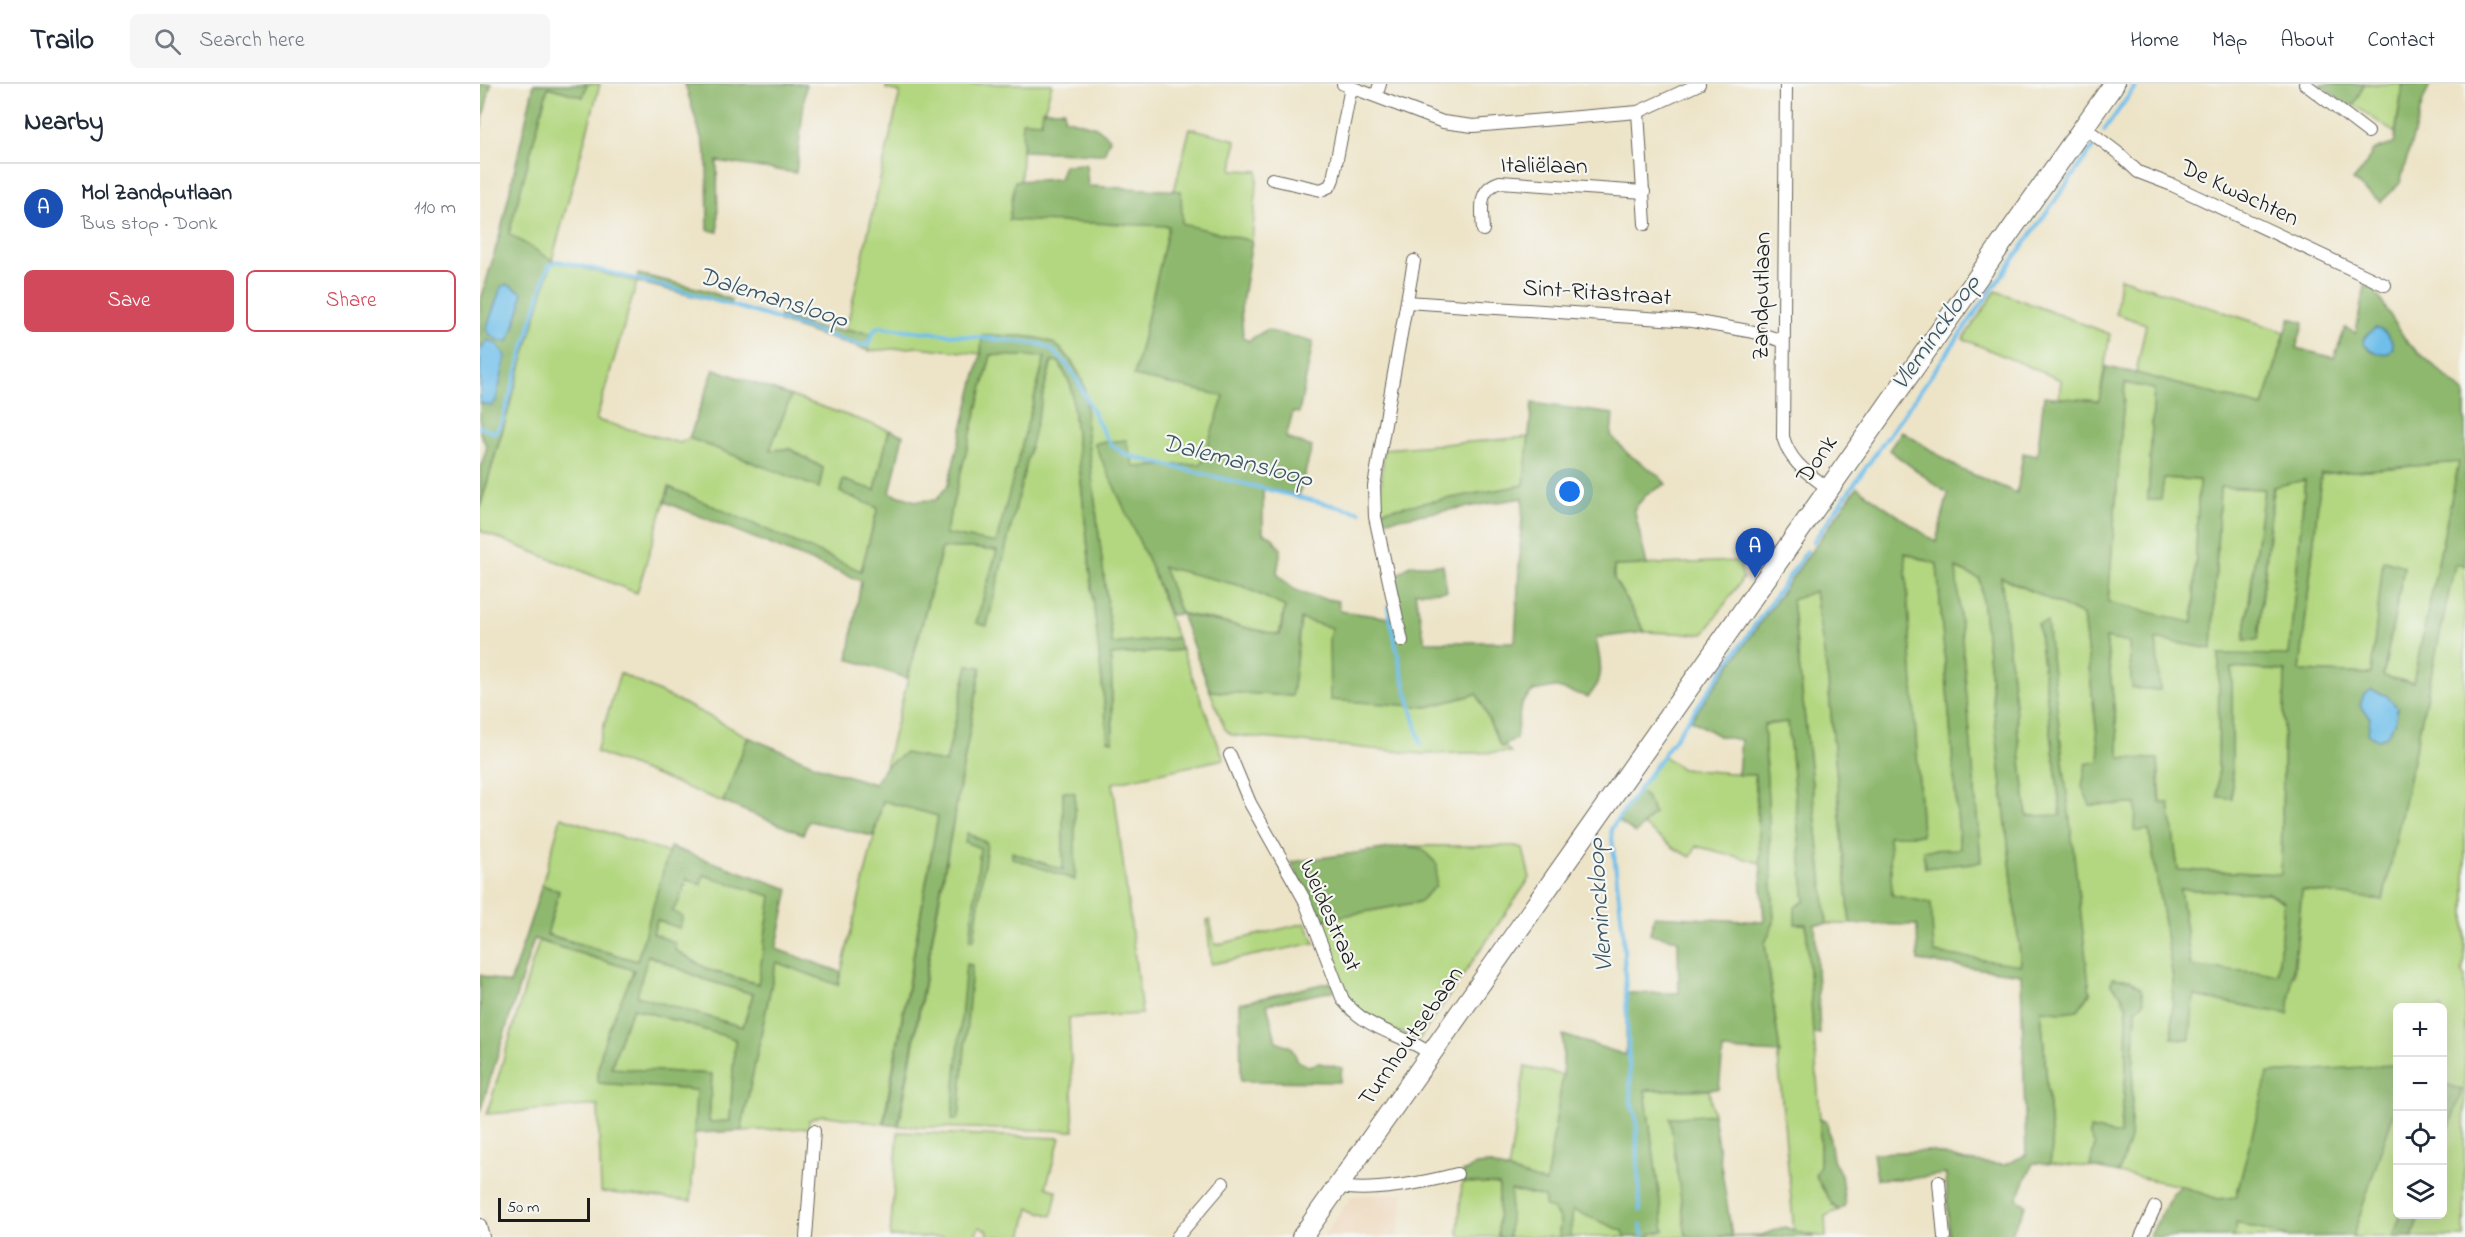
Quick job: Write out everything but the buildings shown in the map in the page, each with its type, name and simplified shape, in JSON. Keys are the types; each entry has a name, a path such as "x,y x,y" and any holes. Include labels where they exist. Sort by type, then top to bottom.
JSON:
{"main road":[{"name":"Donk","path":"1563,866 2114,84"},
{"name":"Turnhoutsebaan","path":"1302,1237 1563,866"}],"street":[{"path":"1272,179 1321,190 1330,186 1347,86 1378,90 1443,122 1462,126 1638,112 1699,84"},
{"name":"Zandputlaan","path":"1786,84 1783,437 1788,454 1829,489"},
{"path":"2305,84 2368,132"},
{"path":"1638,112 1645,224"},
{"name":"De Kwachten","path":"2084,127 2138,172 2385,285"},
{"name":"Italiëlaan","path":"1483,230 1482,200 1485,191 1491,185 1500,182 1644,192"},
{"path":"1402,641 1375,517 1374,486 1414,261"},
{"name":"Sint-Ritastraat","path":"1407,302 1692,321 1754,332 1783,341"},
{"name":"Weidestraat","path":"1230,755 1250,803 1304,899 1343,1000 1355,1014 1369,1024 1417,1044 1431,1053"},
{"path":"806,1237 814,1131"},
{"path":"1338,1186 1352,1190 1434,1181 1457,1174"},
{"path":"1939,1182 1944,1237"},
{"path":"1177,1237 1223,1183"},
{"path":"2141,1237 2155,1207"},
{"path":"480,1225 483,1237"}],"shaded area":[{"path":"1404,1193 1398,1237 1323,1237 1352,1196"}],"green space":[{"path":"480,84 491,84 480,131"},
{"path":"534,84 587,84 583,97 548,87 509,234 552,260 480,507 480,469 487,447 480,433 480,303 501,230"},
{"path":"587,84 600,84 552,260 508,235 548,87 583,97"},
{"path":"685,84 806,84 796,173 717,161 718,232 708,230 707,157"},
{"path":"887,84 1052,84 1041,122 1023,121 1021,180 1015,181 1169,226 1134,376 1225,396 1201,464 1134,467 1125,441 1095,443 1151,567 1177,638 1112,644 1086,426 1085,390 1073,364 1055,344 1032,337 982,335 981,354 918,347 869,351 870,333 846,330 900,92 886,89"},
{"path":"2319,84 2364,84 2354,105 2347,105"},
{"path":"2364,84 2403,84 2395,133 2354,105"},
{"path":"2403,84 2430,84 2400,183 2381,202 2353,181 2364,168 2373,150 2394,144"},
{"path":"1043,110 1064,110 1064,118 1096,127 1110,138 1104,154 1023,151 1022,121 1041,122"},
{"path":"1190,128 1236,140 1232,170 1258,171 1252,241 1182,224 1181,191 1174,191"},
{"path":"1086,164 1088,186 1181,191 1182,224 1252,241 1241,309 1243,337 1248,341 1266,330 1313,342 1299,413 1293,412 1286,438 1312,447 1299,495 1263,488 1263,533 1271,536 1281,549 1277,573 1283,581 1304,594 1338,601 1340,611 1398,619 1392,579 1410,565 1443,565 1447,591 1415,592 1425,642 1515,642 1523,498 1381,521 1378,511 1524,485 1532,403 1613,414 1611,435 1627,453 1658,475 1666,484 1647,494 1634,509 1647,565 1614,566 1614,579 1645,632 1596,638 1601,669 1598,683 1588,697 1554,687 1533,691 1521,704 1516,739 1501,747 1477,694 1428,707 1330,700 1329,638 1332,628 1301,619 1292,696 1210,691 1181,614 1170,615 1151,567 1094,443 1126,440 1134,467 1201,464 1224,396 1134,376 1169,226 1009,220 1015,181 1059,179 1064,165","holes":["1163,567 1242,586 1285,607 1280,635 1181,614"]},
{"path":"552,260 637,282 596,420 680,443 689,438 819,488 823,468 790,449 769,450 791,396 889,430 875,491 843,480 840,492 878,507 861,571 669,487 637,593 480,531 480,508"},
{"path":"638,274 705,290 732,300 728,305 637,282"},
{"path":"2120,278 2285,332 2263,407 2136,373 2146,324 2116,314"},
{"path":"2364,286 2373,288 2407,342 2465,393 2465,565 2455,564 2383,900 2302,890 2288,1014 2194,996 2190,1039 2172,1038 2173,978 2149,830 2135,831 2136,804 2090,805 2082,787 2086,764 2100,761 2083,615 2001,577 2027,816 2061,815 2038,624 2047,622 2090,993 2078,1010 2062,1012 2041,1010 2052,1146 2050,1164 2033,1163 2017,1199 2026,1205 2009,1237 1949,1237 1946,1174 1910,1179 1877,1179 1873,1153 1931,1151 1965,1161 2004,1165 2026,1155 2021,974 1918,961 1917,925 1850,924 1828,681 1815,591 1792,600 1827,924 1815,924 1820,1034 1813,1034 1806,924 1795,924 1795,907 1805,901 1788,722 1764,724 1774,922 1765,943 1780,1053 1723,1050 1719,1089 1645,1090 1664,1231 1650,1234 1650,1237 1626,1237 1623,1231 1573,1210 1570,1237 1559,1237 1560,1220 1553,1209 1545,1207 1545,1197 1511,1190 1509,1237 1498,1237 1499,1185 1462,1182 1463,1172 1476,1165 1489,1164 1546,1183 1563,1075 1563,1035 1626,1055 1626,993 1679,993 1678,940 1650,934 1654,916 1764,922 1755,775 1738,775 1741,740 1719,736 1691,720 1857,487 1936,542 1948,494 1889,450 1902,431 1960,469 2017,493 2023,453 2037,456 2044,396 2099,401 2106,367 2263,407 2290,318 2304,322 2296,348 2334,358 2345,328 2356,333","holes":["2125,383 2154,389 2148,500 2161,500 2164,478 2199,480 2193,623 2108,602","2459,462 2413,683 2383,676 2404,566 2383,560 2371,674 2300,671 2321,474","2305,480 2289,655 2219,654 2218,797 2232,798 2232,668 2285,671 2281,874 2178,870 2169,803 2160,803 2158,759 2120,758 2106,638 2129,643 2132,688 2160,690 2156,639 2212,649 2220,487 2264,489 2244,640 2258,640 2273,487","1905,553 1937,564 1960,849 1923,850 1925,868 1981,862 1956,568 1980,579 2021,965 1934,953 1931,903 1892,895 1889,835 1922,835","2180,889 2268,893 2284,902 2278,974 2191,967"]},
{"path":"1996,291 2110,334 2099,401 2059,398 2061,380 1963,339"},
{"path":"780,315 818,328 870,333 869,351 779,322"},
{"path":"982,335 1023,336 1055,344 1068,357 1085,390 1086,426 1112,644 1177,638 1182,650 1111,655 1113,741 1108,740 1071,386 1059,362 1051,362 987,626 976,623 997,551 942,548 907,678 848,659 861,581 665,502 669,487 861,571 878,508 840,492 843,480 875,490 889,430 903,435 890,493 916,501 936,500 948,485 981,354","holes":["991,355 1045,357 996,543 945,534"]},
{"path":"991,355 1045,356 997,543 945,534"},
{"path":"1052,362 1059,362 1071,386 1108,740 1113,740 1111,655 1182,650 1224,759 1113,783 1142,1014 1069,1018 1074,1131 899,1126 981,667 968,665 946,763 905,753 885,767 942,548 997,551","holes":["1063,792 1074,880 1012,853 1064,870"]},
{"path":"714,369 791,396 770,450 790,449 823,468 819,488 689,438"},
{"path":"2125,383 2154,389 2148,500 2163,478 2199,480 2193,623 2108,603"},
{"path":"1529,437 1524,485 1379,511 1384,449"},
{"path":"2459,462 2413,683 2383,677 2404,567 2384,560 2371,674 2300,671 2321,474"},
{"path":"2305,480 2289,656 2219,655 2218,797 2232,798 2232,668 2285,671 2281,874 2178,870 2169,804 2161,803 2158,760 2120,758 2106,638 2129,642 2132,688 2160,690 2155,639 2212,649 2220,487 2264,489 2244,640 2258,640 2274,486"},
{"path":"1904,553 1937,564 1960,850 1923,850 1925,868 1981,861 1955,568 1980,579 2021,966 1934,953 1930,903 1892,895 1889,835 1922,834"},
{"path":"1739,561 1743,578 1704,634 1645,632 1614,579 1614,566"},
{"path":"2455,563 2465,565 2465,960 2462,970 2465,976 2464,1237 2412,1237 2418,1219 2447,1219 2447,1134 2461,1090 2447,1085 2447,1003 2393,1003 2393,1067 2269,1073 2236,1197 2218,1199 2181,1186 2119,1173 2130,1138 2136,1009 2141,989 2130,980 2112,978 2111,985 2122,995 2127,1009 2126,1073 2120,1135 2090,1136 2095,1144 2090,1167 2050,1164 2052,1146 2041,1010 2062,1012 2090,993 2038,624 2061,816 2027,816 2001,577 2083,615 2100,761 2090,805 2137,804 2136,831 2149,830 2173,978 2172,1038 2189,1039 2193,996 2294,975 2302,890 2383,900"},
{"path":"1162,566 1242,586 1285,606 1279,635 1181,613"},
{"path":"1815,591 1828,681 1850,924 1827,924 1792,599"},
{"path":"1300,619 1333,627 1405,705 1428,707 1477,694 1501,747 1504,746 1511,752 1423,754 1232,735 1225,729 1210,691 1292,696"},
{"path":"968,665 981,667 898,1126 884,1124 938,816 883,801 873,836 809,821 803,834 723,802 748,737 823,768 874,784 885,767 905,753 946,763"},
{"path":"620,673 748,737 723,802 596,752"},
{"path":"1788,722 1805,901 1796,924 1806,924 1820,1119 1820,1165 1823,1189 1829,1195 1832,1205 1839,1210 1825,1216 1826,1237 1794,1232 1778,1057 1780,1053 1765,943 1774,922 1764,725"},
{"path":"1662,755 1682,769 1755,775 1761,863 1696,846 1691,857 1674,848 1643,825 1654,813 1646,797 1638,790"},
{"path":"1638,790 1646,797 1654,813 1636,833 1618,821"},
{"path":"1063,791 1075,793 1075,880 1012,858 1012,852 1063,870"},
{"path":"883,800 938,816 883,1124 822,1115 809,1120 809,1128 741,1131 776,962 838,985"},
{"path":"561,817 669,853 637,961 547,934 559,891 542,885"},
{"path":"967,833 987,843 974,940 970,940 980,848 965,842"},
{"path":"1405,846 1516,846 1523,849 1530,878 1419,1039 1377,1024 1361,1014 1345,990 1320,920 1419,902 1422,849"},
{"path":"1405,846 1422,849 1437,864 1436,886 1419,902 1320,920 1291,862"},
{"path":"670,847 789,889 776,949 841,972 838,985 776,962 741,1131 694,1133 696,1090 598,1083 605,1039 634,970 534,939 480,1112 480,975 510,984 542,885 559,891 547,935 637,961","holes":["704,875 771,896 758,984 709,970 675,950 675,943 653,933 657,920 679,928 683,917 672,911 679,901 687,879 701,884","648,955 703,979 753,994 743,1027 637,996","633,1008 735,1039 730,1121 709,1122 712,1074 611,1068"]},
{"path":"704,875 771,896 759,984 709,970 675,950 653,933 657,920 678,927 672,912 679,901 687,878"},
{"path":"2180,889 2268,893 2284,902 2278,974 2191,967"},
{"path":"1207,920 1210,920 1215,945 1305,923 1315,943 1211,964"},
{"path":"539,941 634,970 598,1068 598,1083 697,1090 691,1201 601,1192 598,1105 487,1114"},
{"path":"648,955 703,979 753,994 743,1027 636,996"},
{"path":"966,964 972,965 959,1119 952,1119"},
{"path":"2112,978 2130,980 2141,989 2144,1002 2136,1009 2130,1138 2119,1173 2090,1167 2095,1145 2090,1136 2090,1129 2120,1135 2126,1073 2127,1009 2122,995 2111,985"},
{"path":"1331,982 1334,991 1267,1004 1276,1041 1291,1047 1298,1061 1308,1066 1319,1063 1342,1068 1340,1082 1241,1081 1240,1003"},
{"path":"633,1008 735,1039 730,1121 709,1122 712,1074 611,1069 622,1033"},
{"path":"2393,1065 2393,1114 2353,1236 2290,1237 2236,1223 2234,1237 2149,1237 2173,1193 2181,1186 2218,1199 2236,1197 2268,1073"},
{"path":"1525,1067 1563,1075 1546,1183 1508,1171"},
{"path":"2447,1085 2462,1090 2447,1134 2447,1111"},
{"path":"1645,1090 1709,1090 1713,1114 1671,1118 1686,1237 1650,1237 1649,1234 1664,1231"},
{"path":"1713,1114 1732,1236 1686,1237 1670,1118"},
{"path":"2393,1114 2393,1219 2400,1219 2393,1237 2352,1237"},
{"path":"1820,1119 1827,1122 1833,1159 1841,1175 1845,1205 1839,1210 1829,1199 1815,1175 1820,1165"},
{"path":"898,1132 1060,1138 1046,1187 1057,1191 1052,1216 1029,1208 1022,1237 987,1237 988,1231 979,1227 974,1237 890,1237"},
{"path":"1462,1182 1499,1184 1498,1237 1461,1237 1458,1232"},
{"path":"1510,1190 1545,1197 1560,1220 1559,1237 1508,1237"},
{"path":"1573,1210 1623,1231 1626,1237 1570,1237"},
{"path":"2400,1219 2418,1219 2412,1237 2393,1237"},
{"path":"2236,1223 2290,1237 2234,1237"},
{"path":"1784,1227 1815,1237 1756,1237"},
{"path":"1758,1235 1756,1237 1686,1237"}],"water":[{"path":"506,284 522,292 521,305 509,341 502,341 486,330 501,287"},
{"path":"2375,328 2390,337 2393,347 2389,353 2375,352 2363,343 2365,337"},
{"path":"487,340 497,344 506,356 496,401 492,406 480,403 480,351"},
{"path":"2371,690 2386,695 2397,707 2396,720 2387,736 2378,739 2368,734 2370,717 2360,705 2364,694"}],"waterway":[{"name":"Vleminckloop","path":"2104,131 2137,84"},
{"name":"Vleminckloop","path":"1813,542 2093,147"},
{"name":"Dalemansloop","path":"480,427 495,433 502,422 547,270 550,265 558,261 709,298 858,345 868,345 873,332 878,327 1040,344 1063,360 1079,383 1105,435 1111,444 1126,455 1360,512"},
{"name":"Vleminckloop","path":"1640,1210 1636,1116 1631,1104 1623,932 1611,829 1807,551"},
{"name":"Dalemansloop","path":"1388,607 1401,670 1421,744"},
{"name":"Vleminckloop","path":"1641,1225 1643,1237"}],"place":[{"name":"Mol Zandputlaan","path":"1755,578"}]}
